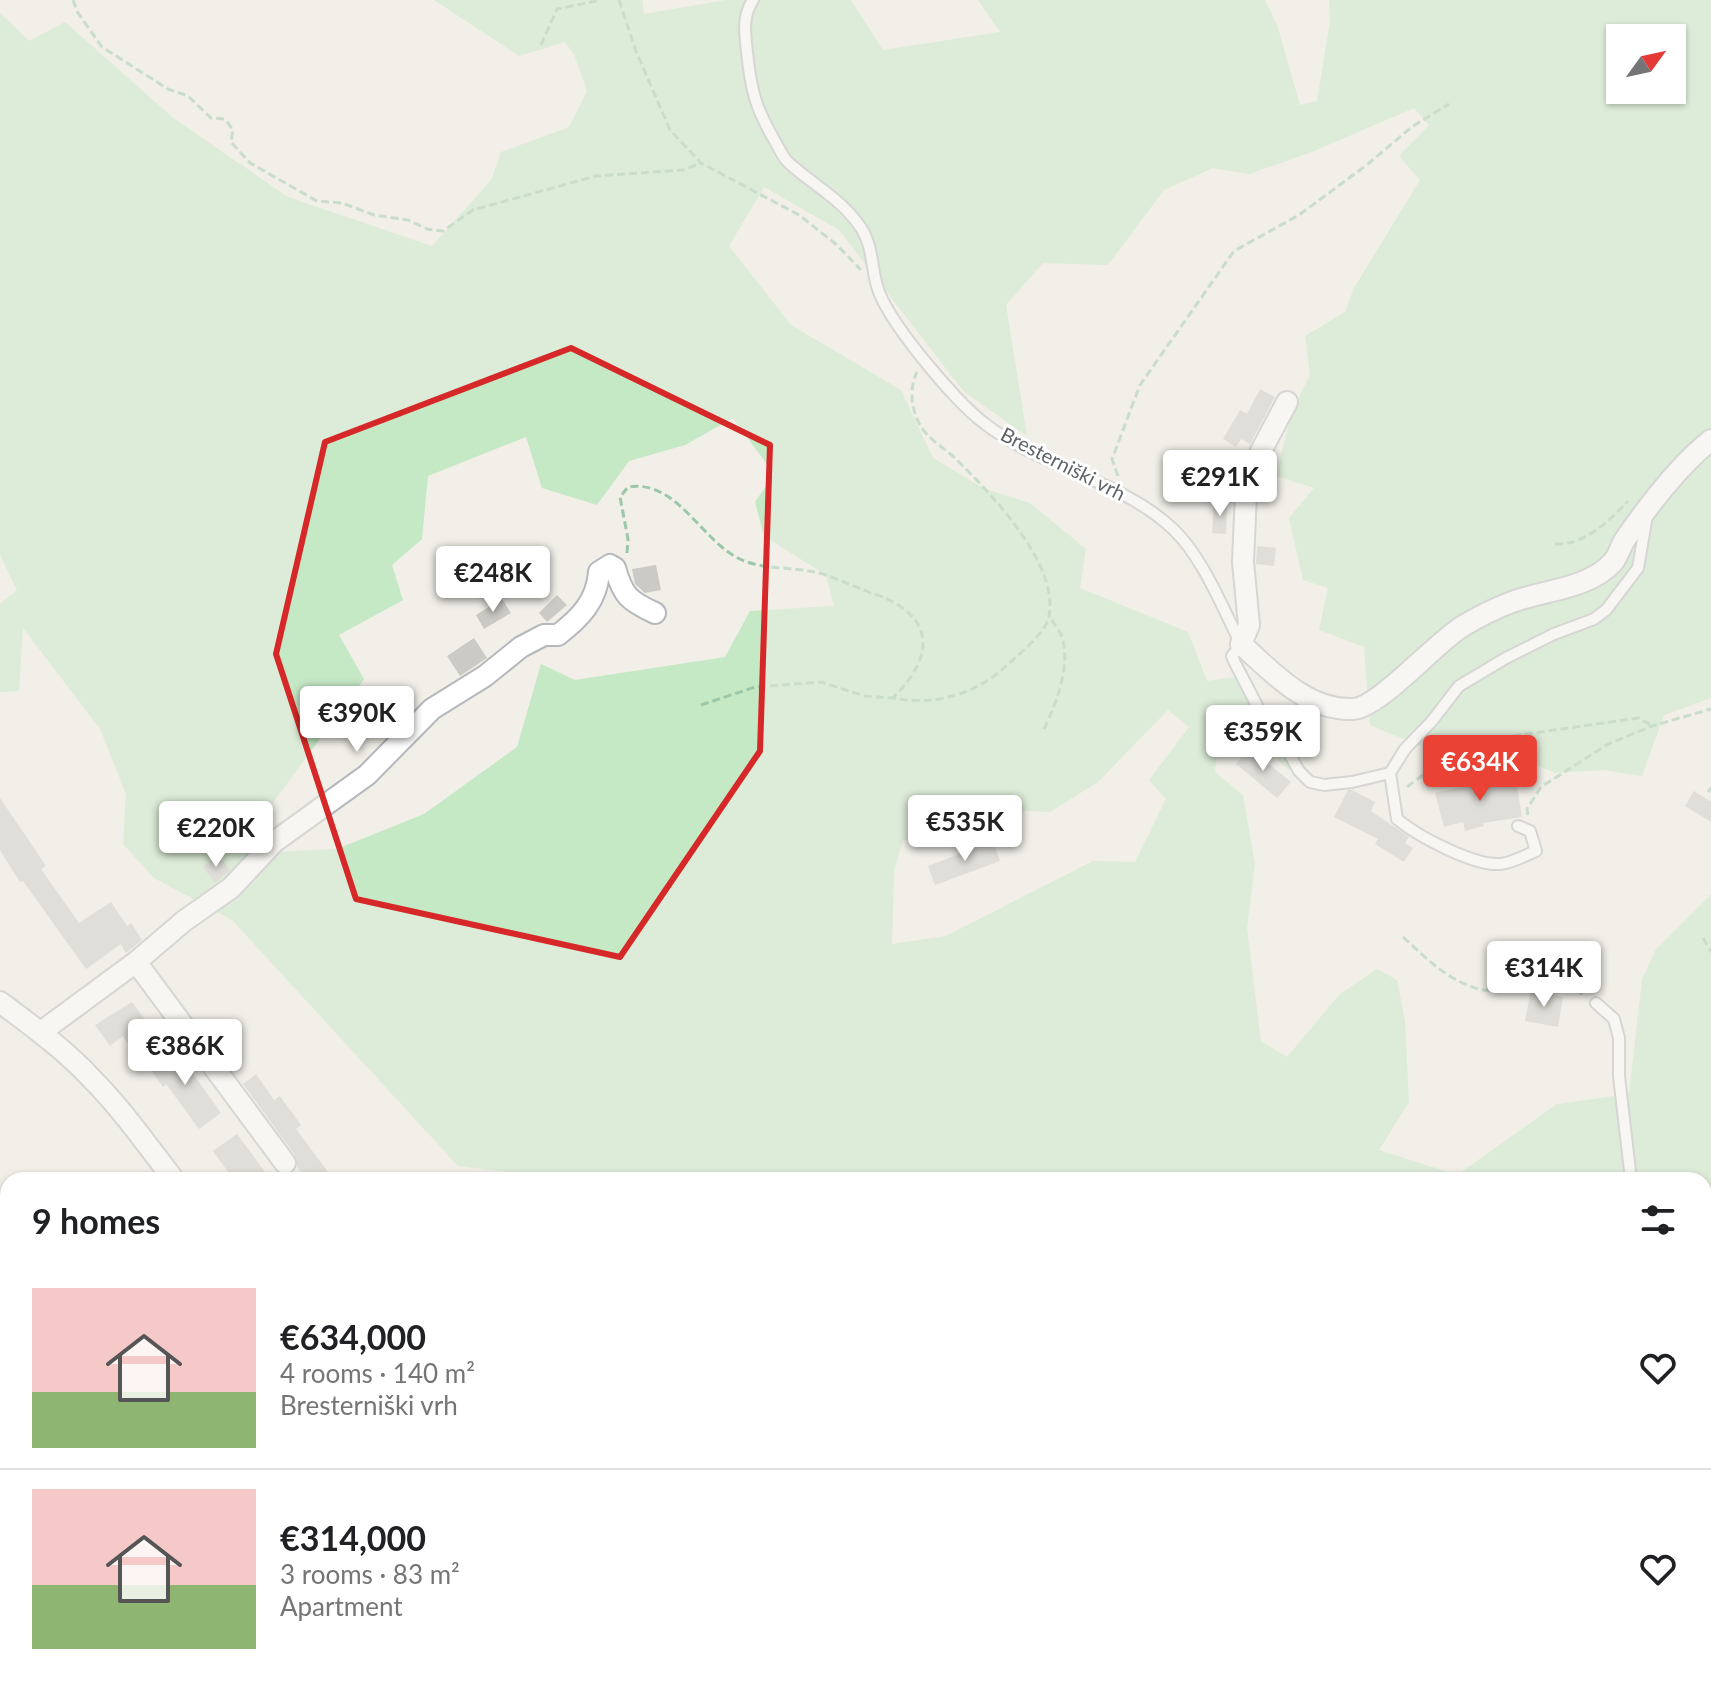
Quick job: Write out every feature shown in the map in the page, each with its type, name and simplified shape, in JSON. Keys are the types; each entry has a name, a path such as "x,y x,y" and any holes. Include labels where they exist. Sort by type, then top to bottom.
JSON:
{"street":[{"name":"Bresterniški vrh","path":"1287,402 1261,451 1246,493 1243,562 1249,625 1241,644 1307,699 1334,708 1357,709 1395,686 1417,663 1462,627 1511,602 1592,579 1614,562 1643,500 1711,440"},
{"path":"41,1032 231,888 274,842 367,775 432,709 485,676 521,647 544,635 558,635 580,618 598,590 599,572 610,565 615,568 619,584 631,602 655,613"},
{"path":"136,962 285,1163"},
{"path":"0,1002 41,1032 91,1077 168,1172"}],"lane":[{"name":"Bresterniški vrh","path":"753,0 744,22 751,89 760,117 787,161 847,211 862,229 871,252 877,288 923,358 984,424 1018,444 1129,497 1176,531 1199,565 1241,644 1232,656 1265,721 1310,782 1338,784 1390,773 1405,749 1459,686 1506,658 1554,634 1594,619 1606,610 1638,568 1643,500"},
{"path":"1390,773 1397,819 1411,831 1440,846 1501,864 1536,851 1530,831 1518,826"},
{"path":"1596,1003 1614,1019 1619,1038 1619,1076 1630,1172"}],"path":[{"path":"73,0 78,13 102,47 168,89 188,96 211,118 225,119 233,130 231,142 250,163 317,201 342,203 374,215 408,220 427,229 443,231 473,210 596,176 683,170 701,163"},
{"path":"541,45 557,9 601,0"},
{"path":"619,0 636,51 670,130 701,163 799,215 837,245 877,288"},
{"path":"1129,497 1112,459 1140,385 1234,251 1299,215 1413,126 1449,104"},
{"path":"923,358 912,383 914,413 921,428 978,482 1026,540 1046,575 1050,617 1063,639 1064,663 1055,706 1044,729"},
{"path":"615,568 626,559 628,539 620,497 628,487 642,485 659,490 695,520 717,544 742,560 776,568 812,571 895,603 918,621 923,633 921,657 912,679 893,698"},
{"path":"1555,544 1569,545 1584,538 1643,500"},
{"path":"701,705 755,687 821,682 865,696 913,702 964,693 999,673 1034,639 1050,617"},
{"path":"1530,831 1527,809 1541,787 1608,744 1652,726 1711,709"},
{"path":"1394,796 1448,756 1484,740 1639,718 1652,726"},
{"path":"1403,937 1443,974 1480,990 1505,989 1525,981 1574,988 1596,1003"},
{"path":"1703,938 1711,952"}],"highlighted area":[{"path":"571,348 770,445 760,751 620,957 356,899 276,654 325,442"}],"green space":[{"path":"434,0 642,0 644,14 726,0 851,0 883,50 1000,32 978,0 1265,0 1278,28 1300,105 1317,101 1330,22 1329,0 1711,0 1711,698 1664,715 1642,776 1603,770 1555,773 1531,763 1443,775 1445,756 1370,725 1364,647 1319,630 1328,588 1303,580 1289,518 1314,488 1276,476 1291,414 1310,375 1305,336 1345,312 1354,288 1420,180 1399,156 1429,125 1414,108 1312,152 1249,174 1213,168 1164,190 1108,265 1043,263 1006,305 1027,436 964,392 839,230 764,187 729,246 791,325 901,390 933,458 985,489 1030,503 1086,549 1080,588 1188,632 1207,681 1244,676 1282,742 1290,771 1252,736 1220,725 1215,772 1243,795 1255,864 1247,928 1261,1041 1287,1057 1340,994 1377,969 1397,980 1405,1021 1409,1102 1379,1150 1448,1172 509,1172 458,1166 232,920 154,878 123,844 126,794 100,729 23,628 19,691 0,692 0,604 17,590 0,555 0,13 29,41 65,22 172,117 288,197 432,246 491,180 501,152 569,127 587,91 574,54 565,42 519,56","holes":["733,418 774,474 755,502 764,536 826,575 834,606 750,611 725,657 575,680 541,664 517,747 424,814 337,849 274,852 258,823 364,679 339,635 403,600 392,565 422,539 428,476 526,437 542,488 597,505 629,461 685,445","1168,710 1189,727 1149,780 1166,799 1135,862 1093,861 946,936 892,944 894,871 903,840 939,839 1006,810 1050,812 1098,782"]},
{"path":"1711,894 1711,1172 1461,1172 1557,1104 1629,1094 1642,980 1656,949"}],"building":[{"path":"1260,389 1275,397 1250,444 1241,439 1236,447 1223,439 1240,410 1247,414"},
{"path":"1214,501 1227,502 1226,534 1212,533"},
{"path":"1257,546 1276,548 1274,566 1256,564"},
{"path":"656,565 661,590 645,593 635,584 632,569"},
{"path":"557,595 567,605 547,622 539,613"},
{"path":"502,599 511,613 484,629 476,615"},
{"path":"474,638 487,658 460,676 447,656"},
{"path":"1249,748 1291,782 1277,798 1236,764"},
{"path":"1515,775 1522,817 1483,823 1484,826 1465,831 1463,822 1444,827 1435,793"},
{"path":"1348,790 1375,802 1371,811 1409,837 1405,843 1413,848 1404,862 1375,844 1378,839 1334,817"},
{"path":"1694,791 1711,802 1711,822 1685,806"},
{"path":"0,798 46,866 41,869 79,923 111,902 127,926 131,923 142,940 126,953 121,944 86,969 23,881 20,882 0,850"},
{"path":"992,838 1000,861 935,885 928,866 980,846 979,843"},
{"path":"218,855 230,870 215,883 203,867"},
{"path":"1531,990 1563,997 1558,1027 1525,1021"},
{"path":"132,1002 152,1029 129,1045 123,1036 110,1046 95,1025"},
{"path":"174,1047 221,1113 199,1129 166,1084 163,1087 148,1066"},
{"path":"256,1074 274,1100 280,1096 301,1125 296,1129 328,1172 301,1172 295,1155 243,1084"},
{"path":"237,1134 265,1172 228,1172 213,1151"}]}
